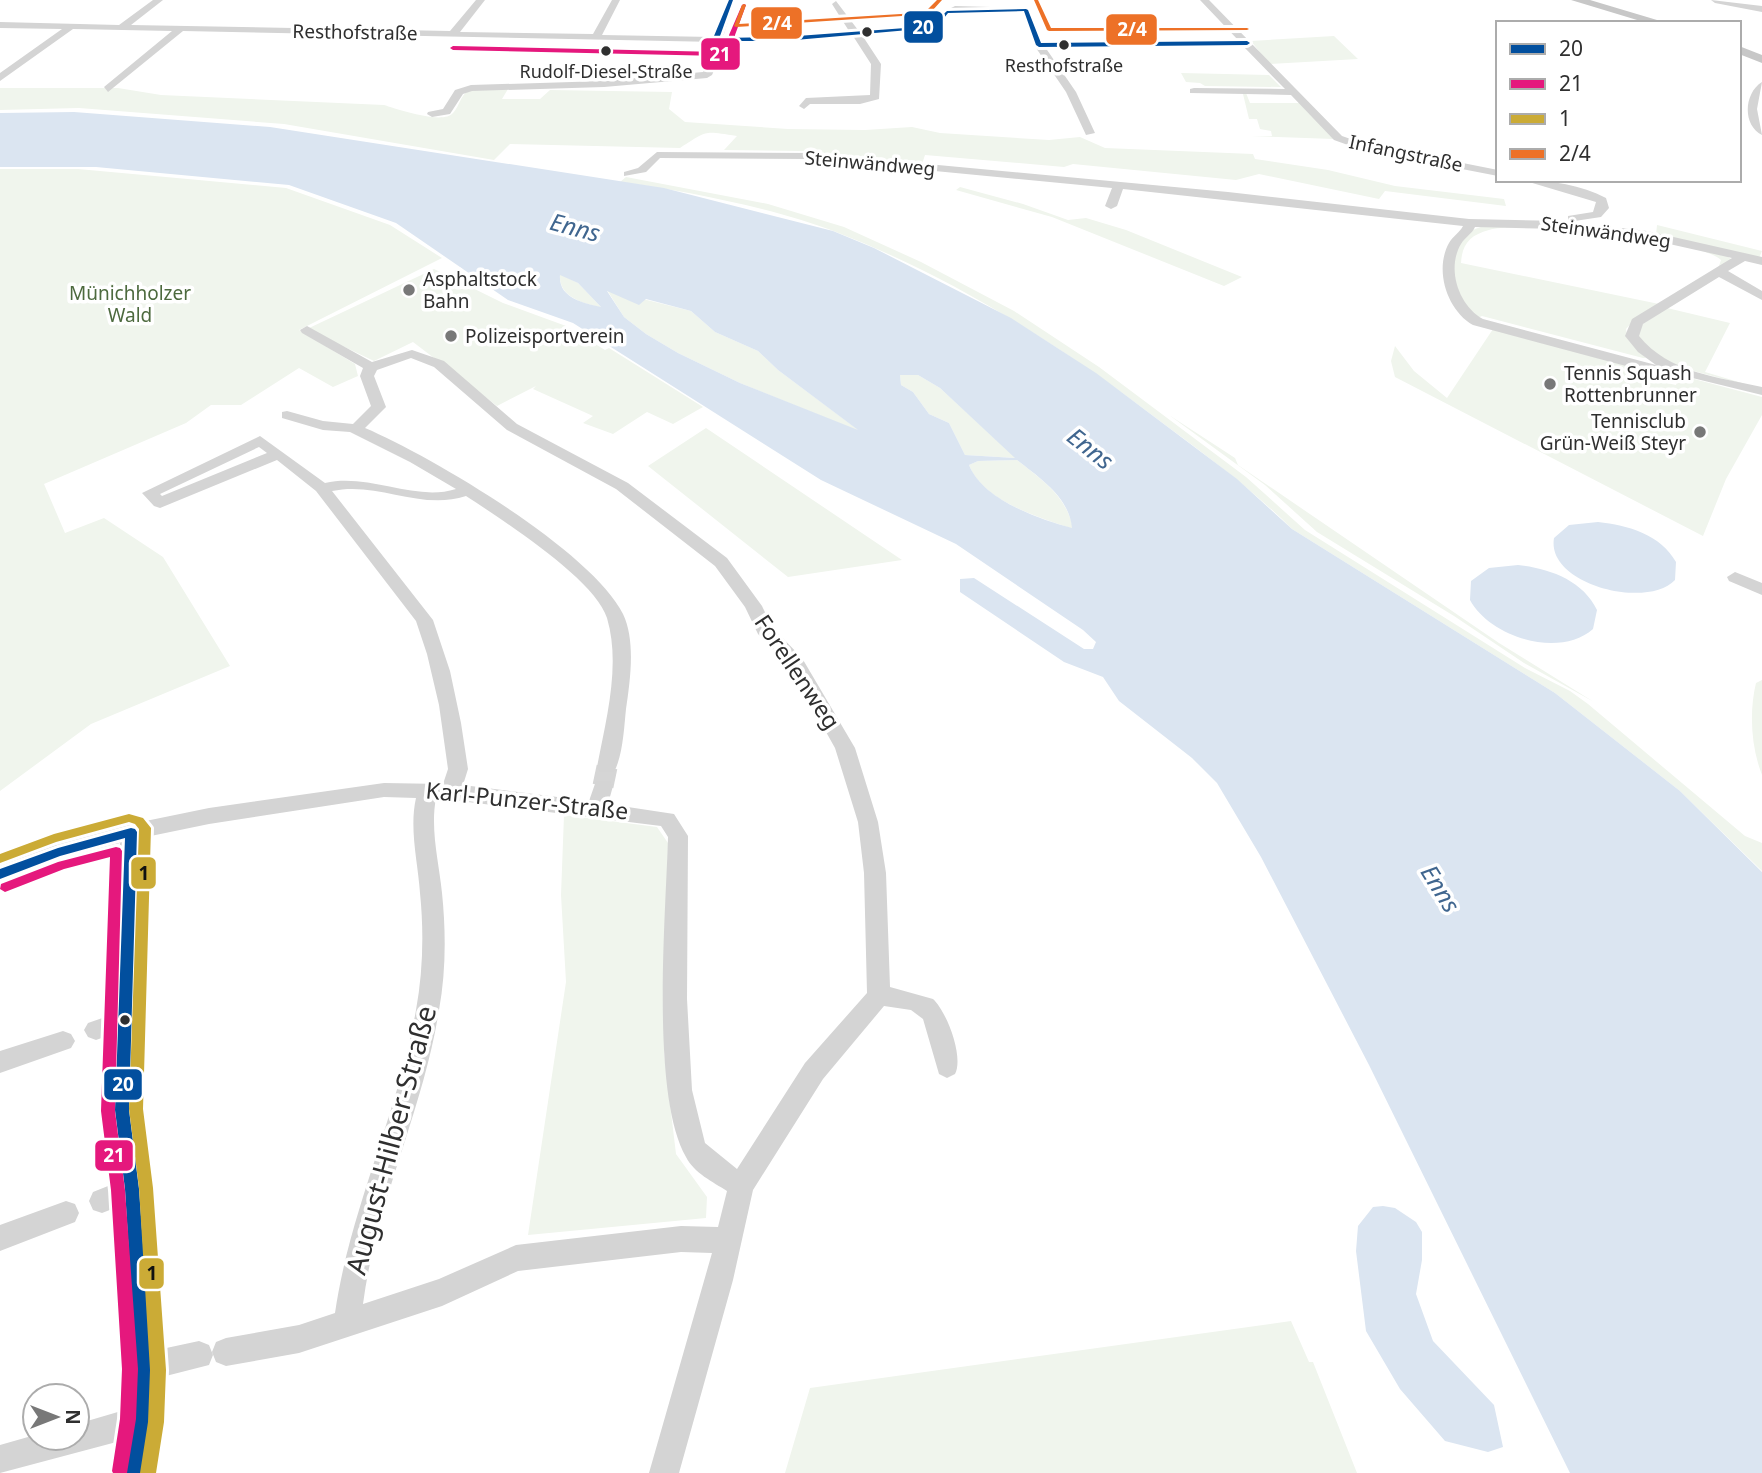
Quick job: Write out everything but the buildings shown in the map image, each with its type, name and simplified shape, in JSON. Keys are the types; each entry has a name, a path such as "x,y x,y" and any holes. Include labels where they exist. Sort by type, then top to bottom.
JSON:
{"main road":[{"path":"1577,0 1654,21"},
{"path":"1741,52 1762,59"}],"street":[{"path":"122,27 159,0"},
{"path":"453,34 481,0"},
{"path":"596,37 616,0"},
{"path":"432,114 446,112 459,92 474,88 538,88 701,77 711,72 722,42 717,36 731,0"},
{"path":"943,0 955,9 1025,9 1039,45 1071,92 1090,133"},
{"name":"Infangstraße","path":"1204,0 1291,92 1330,131 1344,141 1496,173"},
{"path":"1715,0 1762,9"},
{"path":"836,4 876,64 875,97 866,101 838,102"},
{"name":"Resthofstraße","path":"0,25 719,40 856,34 927,27 938,22 946,12 955,9"},
{"path":"0,78 72,26"},
{"path":"108,89 182,29"},
{"path":"1039,45 1098,41 1247,43"},
{"path":"1762,85 1751,114 1754,123 1762,132"},
{"path":"1194,91 1291,92"},
{"name":"Steinwändweg","path":"628,174 642,170 657,155 810,156 1118,187 1228,195 1469,223 1519,222 1636,233 1762,261"},
{"path":"1519,222 1584,218 1597,215 1603,208 1602,201 1597,197 1535,182"},
{"path":"1111,206 1118,187"},
{"path":"1469,223 1469,229 1454,244 1452,254 1453,294 1465,315 1478,321 1652,369 1666,371 1672,367"},
{"path":"1742,257 1646,316 1633,329 1632,335 1643,351 1672,367 1762,391"},
{"path":"1720,272 1762,296"},
{"path":"307,330 371,367"},
{"path":"356,429 379,407 367,376 371,367 396,356 412,354 428,358 457,377 512,427 622,486"},
{"path":"287,415 356,429 417,459 470,491 579,572 608,600 619,636 619,681 605,777 597,808"},
{"path":"260,441 278,454 160,503 150,493 260,441"},
{"name":"August-Hilber-Straße","path":"278,454 322,488 424,620 432,639 457,758 456,779 440,790 422,814 433,923 430,995 412,1083 354,1275 346,1323"},
{"path":"322,488 355,481 438,499 470,491"},
{"name":"Forellenweg","path":"622,486 721,562 752,606 768,635 796,662 836,729 857,780 868,822 875,873 879,996"},
{"path":"1735,577 1762,590"},
{"name":"Karl-Punzer-Straße","path":"0,874 58,852 131,832 209,816 343,795 440,790 652,814 667,819 675,826 678,835 678,1058 689,1138 701,1157 741,1186"},
{"path":"131,832 122,1110 132,1189 144,1369 142,1420 134,1473"},
{"path":"664,1473 719,1280 726,1240 741,1186 820,1063 879,996 913,998 926,1005 936,1018 947,1067"},
{"path":"96,1030 124,1020"},
{"path":"0,1062 63,1041"},
{"path":"102,1200 132,1189"},
{"path":"0,1238 66,1213"},
{"path":"144,1369 169,1360 284,1343 442,1292 516,1258 681,1239 726,1240"},
{"path":"0,1460 142,1420"}],"green space":[{"path":"1334,36 1358,59 1269,64 1251,41"},
{"path":"1181,73 1269,75 1281,87 1205,86 1186,82"},
{"path":"0,88 118,88 161,95 384,105 430,117 453,113 469,90 508,89 502,99 540,99 550,90 672,92 669,109 685,122 788,129 865,130 912,127 940,133 1049,140 1080,137 1105,148 1253,154 1255,159 1328,170 1395,186 1504,199 1506,206 1385,191 1379,199 1259,174 1236,180 1073,164 1064,167 925,155 922,164 802,151 724,150 737,136 711,133 706,133 680,148 510,144 494,160 284,124 79,108 0,110"},
{"path":"1246,93 1250,103 1300,103 1334,139 1251,136 1272,136 1271,131 1260,129 1257,119 1249,119 1243,94"},
{"name":"Münichholzer Wald","path":"0,169 78,169 286,188 390,225 442,258 299,330 355,364 358,376 333,387 299,368 241,405 211,405 186,423 44,484 65,533 104,518 163,557 230,666 91,724 0,791"},
{"path":"626,177 768,204 844,227 921,262 1014,311 1099,367 1246,477 1305,530 1525,668 1570,691 1588,704 1745,836 1762,843 1762,871 1680,791 1555,693 1292,529 1241,484 1152,415 1078,362 1000,313 920,269 836,232 730,201 620,182"},
{"path":"960,187 1023,204 1068,220 1086,218 1126,230 1242,277 1224,286 1052,217 956,190"},
{"path":"1507,223 1588,229 1660,239 1717,251 1731,259 1722,267 1719,266 1721,260 1706,252 1680,245 1608,233 1570,230 1507,228 1489,230 1468,241 1461,263 1659,304 1635,319 1626,329 1628,339 1646,358 1643,358 1482,316 1475,319 1461,303 1453,281 1456,248 1461,239 1477,228"},
{"path":"1657,225 1762,251 1759,258 1656,235"},
{"name":"Polizeisportverein","path":"434,269 503,303 566,326 605,350 609,348 703,407 673,424 647,412 613,434 583,423 593,416 533,389 536,386 497,406 413,342 374,361 307,329"},
{"path":"560,274 578,283 602,308 568,294 560,282"},
{"path":"607,290 691,311 715,332 758,351 778,370 861,432 740,383 678,353 624,317"},
{"path":"1667,308 1730,323 1705,372 1762,389 1682,368 1657,356 1638,336 1640,326"},
{"path":"1493,329 1644,369 1649,379 1676,385 1679,375 1762,397 1762,415 1726,479 1703,536 1395,377 1391,361 1395,346 1414,371 1447,398"},
{"path":"900,375 918,375 940,388 1016,458 965,455 949,423 929,414 913,392 901,385"},
{"path":"1169,415 1235,458 1238,465 1499,643 1594,702 1524,663 1454,616 1317,532 1265,485"},
{"path":"706,428 902,560 788,577 648,466"},
{"path":"1017,460 1059,498 1070,517 1073,529 1028,513 999,498 976,478 969,465 978,461"},
{"path":"1762,680 1762,775 1755,753 1752,717 1756,683"},
{"path":"564,815 657,827 668,843 664,1054 676,1154 707,1197 706,1218 528,1235 566,982 561,895"},
{"path":"1291,1321 1309,1362 1313,1362 1357,1473 785,1473 810,1388"}],"water":[{"name":"Enns","path":"74,112 270,127 664,188 833,231 874,248 1011,318 1096,373 1237,479 1292,529 1555,693 1680,791 1762,872 1762,1473 1570,1473 1369,1065 1261,857 1217,783 1192,758 1119,701 1103,677 1064,662 960,592 960,579 974,578 1084,649 1093,649 1096,642 1083,630 956,544 821,480 573,323 508,300 396,223 289,185 96,167 0,167 0,113","holes":["560,275 578,283 601,307 573,298 560,283","607,291 639,305 646,299 691,311 715,332 758,351 778,370 858,430 740,383 678,353 624,317","900,375 918,375 940,388 1015,458 965,455 949,423 929,414 913,392 901,385","1017,460 1060,498 1066,507 1072,528 1029,513 999,498 986,488 969,465 978,461"]},
{"path":"1598,522 1632,529 1653,538 1676,562 1675,580 1661,589 1643,593 1622,592 1601,588 1581,579 1566,568 1556,554 1554,538 1569,525"},
{"path":"1518,565 1541,569 1574,583 1597,610 1593,629 1579,638 1544,643 1509,633 1480,613 1470,600 1471,581 1489,568"},
{"path":"1373,1207 1395,1208 1416,1222 1422,1232 1422,1260 1416,1294 1433,1341 1494,1405 1503,1447 1488,1452 1445,1441 1400,1389 1366,1331 1356,1251 1358,1226"}],"tunnel":[{"path":"603,786 607,767"}],"transit line":[{"name":"20","path":"731,0 717,36 719,40 784,39 920,28 938,22 947,12 1026,10 1039,45 1247,43"},
{"name":"2/4","path":"744,5 736,26 917,14 930,10 940,0"},
{"name":"2/4","path":"1036,0 1049,30 1247,29"},
{"name":"21","path":"453,48 721,54 732,46 732,35 744,5"},
{"name":"1","path":"0,859 54,838 129,818 139,821 145,828 136,1109 146,1188 158,1370 156,1422 148,1473"},
{"name":"20","path":"0,874 58,852 131,832 122,1110 132,1189 144,1369 142,1420 134,1473"},
{"name":"21","path":"5,887 62,865 116,851 108,1111 118,1190 130,1369 128,1419 120,1471"}],"place":[{"name":"Resthofstraße","path":"1064,45"},
{"name":"Rudolf-Diesel-Straße","path":"606,51"},
{"name":"Asphaltstock Bahn","path":"409,290"},
{"name":"Polizeisportverein","path":"451,336"},
{"name":"Tennis Squash Rottenbrunner","path":"1550,384"},
{"name":"Tennisclub Grün-Weiß Steyr","path":"1700,432"}]}
